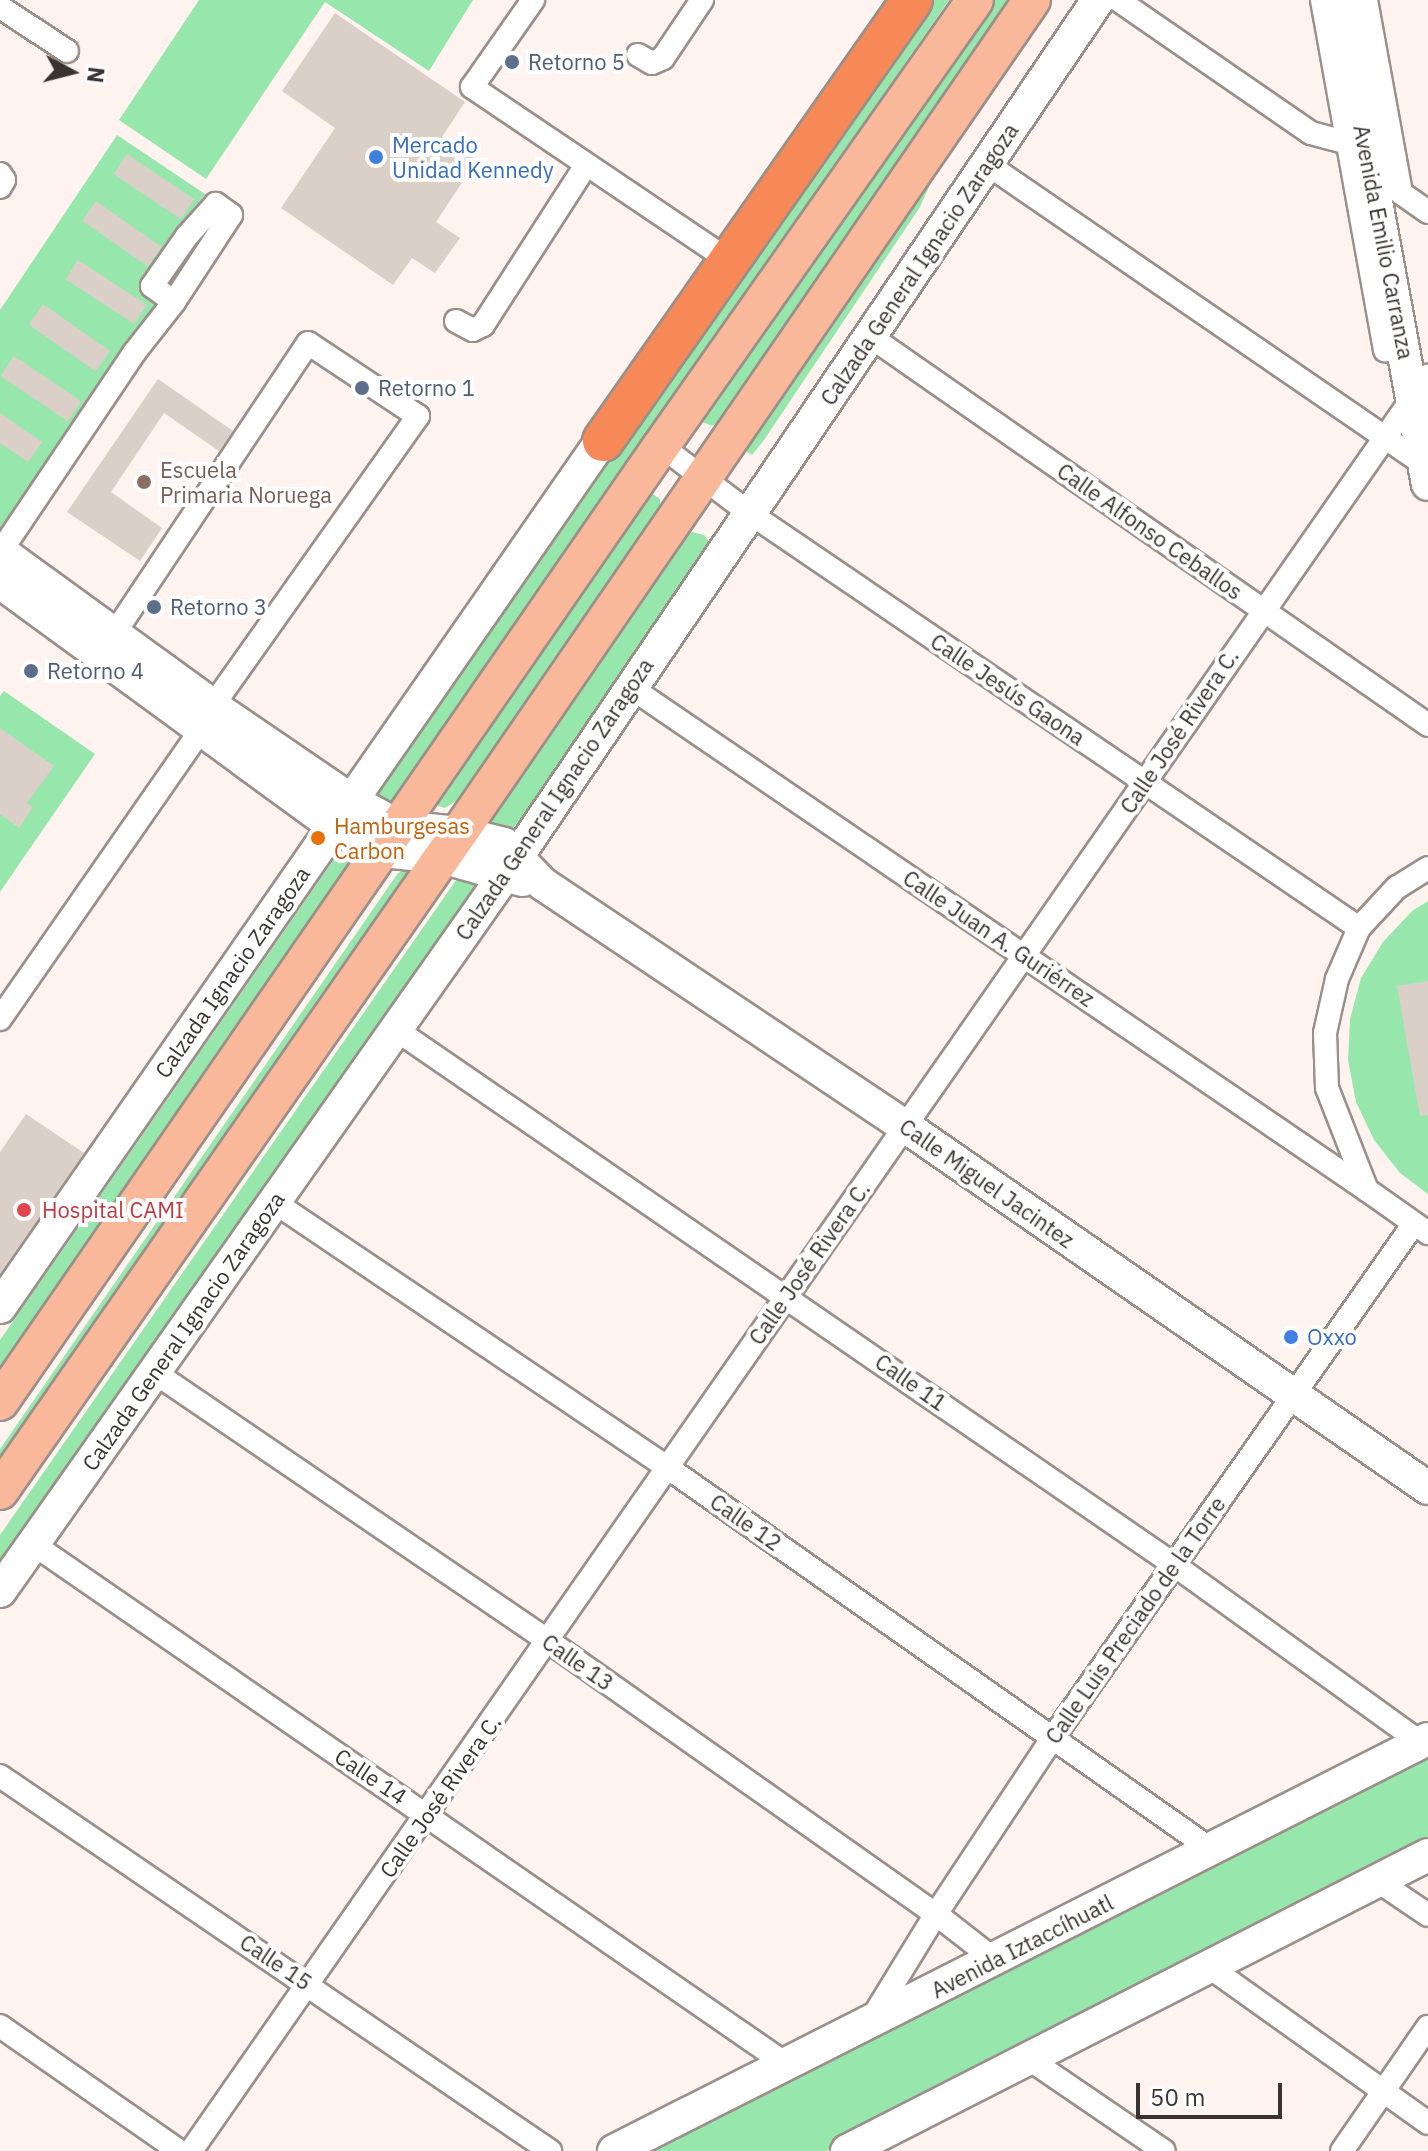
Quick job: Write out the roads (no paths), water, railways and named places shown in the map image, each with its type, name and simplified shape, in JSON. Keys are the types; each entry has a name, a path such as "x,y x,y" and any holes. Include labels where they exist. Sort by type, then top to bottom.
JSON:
{"highway":[{"path":"603,441 906,1"}],"main road":[{"path":"0,1402 661,446 975,0"},
{"path":"0,1491 1032,0"},
{"name":"Calzada General Ignacio Zaragoza","path":"0,1591 511,865 1098,0"},
{"path":"603,441 718,253 906,1"},
{"name":"Avenida Emilio Carranza","path":"1341,13 1421,386 1427,472"},
{"name":"Calzada Ignacio Zaragoza","path":"0,1307 603,441"},
{"path":"0,551 107,646"},
{"path":"0,582 107,646 206,718 333,826 391,839 450,845 511,865"},
{"path":"206,718 351,800 391,839"},
{"name":"Calle Miguel Jacintez","path":"511,865 905,1126 1428,1488"},
{"name":"Avenida Iztaccíhuatl","path":"614,2151 1424,1741"},
{"path":"857,2149 1428,1855"}],"street":[{"path":"533,0 472,87 718,253"},
{"path":"638,55 652,63 663,58 702,0"},
{"path":"1118,0 1311,133 1348,143"},
{"path":"1322,0 1385,350"},
{"name":"Avenida Emilio Carranza","path":"1366,0 1401,193 1428,212"},
{"path":"0,7 67,51"},
{"path":"987,164 1385,437 1427,472"},
{"path":"456,321 473,330 483,325 586,165"},
{"path":"0,174 4,180 0,187"},
{"path":"0,551 134,353 174,302"},
{"name":"Calle Alfonso Ceballos","path":"871,337 1428,725"},
{"path":"0,1019 418,416 308,343 107,646"},
{"name":"Calle José Rivera C.","path":"191,2151 1421,386"},
{"name":"Calle Jesús Gaona","path":"661,446 748,512 1359,928"},
{"name":"Calle Juan A. Guriérrez","path":"630,687 1024,954 1421,1229"},
{"path":"1367,1190 1327,1088 1325,1033 1337,979 1359,928 1397,887 1428,868"},
{"name":"Calle 11","path":"395,1029 787,1296 1424,1741"},
{"name":"Calle 12","path":"274,1202 667,1467 1054,1736 1212,1850"},
{"name":"Calle Luis Preciado de la Torre","path":"869,2023 936,1914 1173,1564 1291,1395 1421,1229"},
{"name":"Calle 13","path":"154,1372 547,1640 936,1914 995,1960"},
{"name":"Calle 14","path":"33,1544 786,2064"},
{"name":"Calle 15","path":"0,1776 310,1984 550,2151"},
{"path":"1378,1881 1428,1915"},
{"path":"1208,1966 1428,2123"},
{"path":"0,2026 179,2151"},
{"path":"1342,2151 1428,2027"},
{"path":"1029,2059 1164,2151"}],"place":[{"name":"Retorno 5","path":"512,62"},
{"name":"Mercado Unidad Kennedy","path":"376,157"},
{"name":"Retorno 1","path":"362,388"},
{"name":"Escuela Primaria Noruega","path":"144,482"},
{"name":"Retorno 3","path":"154,607"},
{"name":"Retorno 4","path":"31,671"},
{"name":"Hamburgesas Carbon","path":"318,838"},
{"name":"Hospital CAMI","path":"24,1210"},
{"name":"Oxxo","path":"1291,1337"}]}
